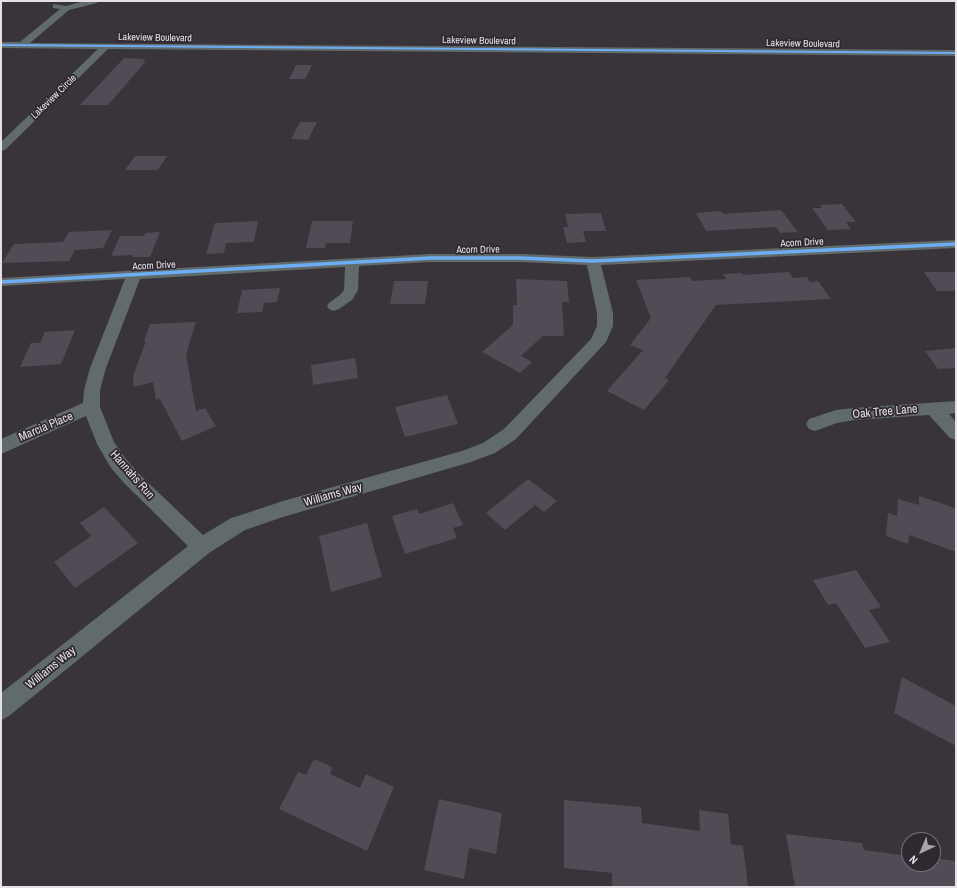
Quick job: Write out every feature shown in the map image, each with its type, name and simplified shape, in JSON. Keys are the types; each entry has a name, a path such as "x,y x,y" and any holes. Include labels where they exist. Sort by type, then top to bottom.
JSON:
{"street":[{"path":"55,1 54,4 66,8"},
{"path":"22,45 66,8 94,1"},
{"name":"Lakeview Boulevard","path":"1,45 956,53"},
{"name":"Lakeview Circle","path":"1,148 106,46"},
{"name":"Acorn Drive","path":"1,282 430,258 520,258 593,261 956,244"},
{"name":"Williams Way","path":"1,708 202,547 238,524 283,509 465,457 490,448 510,434 598,342 605,326 605,313 593,261"},
{"path":"334,306 347,297 351,290 352,263"},
{"name":"Hannahs Run","path":"134,275 98,368 92,390 91,407 106,444 118,463 132,479 202,547"},
{"name":"Marcia Place","path":"1,447 91,407"},
{"name":"Oak Tree Lane","path":"815,424 836,417 854,414 956,407"},
{"path":"933,408 956,433"}],"building":[{"path":"124,58 145,59 143,61 146,61 108,105 80,105"},
{"path":"296,65 312,65 305,79 289,79"},
{"path":"300,122 317,122 308,140 291,139"},
{"path":"135,156 167,156 158,170 125,170"},
{"path":"842,204 856,222 846,222 851,229 828,230 812,208 822,208 820,205"},
{"path":"781,210 798,232 780,233 776,227 706,231 696,213 721,211 723,214"},
{"path":"601,213 606,231 583,231 586,242 567,243 563,227 568,227 565,214"},
{"path":"258,221 254,242 226,243 224,253 206,254 215,223"},
{"path":"312,221 353,221 350,243 326,243 325,248 306,248"},
{"path":"112,230 103,248 75,250 69,261 2,263 14,244 63,242 69,232"},
{"path":"160,232 150,257 132,257 133,255 111,256 120,236 144,236 146,233"},
{"path":"789,272 793,278 807,277 810,282 818,281 831,299 716,305 665,378 669,380 644,410 607,391 643,350 630,345 651,318 636,280 690,277 692,281 726,279 723,274 742,273 743,275"},
{"path":"924,272 956,272 956,291 937,291"},
{"path":"516,279 567,281 569,302 562,302 564,336 543,336 521,356 532,362 520,373 482,352 513,325 513,305 517,305"},
{"path":"394,281 428,281 425,304 390,304"},
{"path":"280,288 277,302 264,303 262,312 237,313 242,290"},
{"path":"196,322 186,354 196,411 205,408 216,426 182,441 160,399 156,400 153,382 134,387 133,376 146,341 144,341 150,324"},
{"path":"75,330 61,364 20,367 31,343 40,343 45,332"},
{"path":"956,348 956,368 938,369 925,351"},
{"path":"355,358 358,378 313,385 311,365"},
{"path":"447,395 458,424 405,437 395,407"},
{"path":"528,479 557,501 544,512 535,505 505,530 486,513"},
{"path":"919,496 955,508 956,552 909,535 908,544 886,536 888,513 897,516 898,499 919,505"},
{"path":"453,503 463,525 453,528 457,538 405,554 392,516 417,509 419,514"},
{"path":"104,507 138,543 75,588 54,562 91,536 80,523"},
{"path":"367,523 382,577 331,592 319,536"},
{"path":"856,570 881,607 869,610 890,642 865,648 836,603 828,605 813,580"},
{"path":"902,677 956,706 956,746 894,713"},
{"path":"314,759 332,767 330,774 360,788 366,774 394,787 367,851 279,809 298,772 306,775"},
{"path":"439,799 502,813 496,854 469,848 464,879 424,870"},
{"path":"564,800 641,807 642,823 700,831 699,810 728,814 731,844 743,846 748,887 612,887 612,873 564,868"},
{"path":"786,834 862,843 864,850 901,855 901,872 941,872 941,859 956,861 956,887 795,887"}],"cycle path":[{"path":"1,45 956,53"},
{"path":"1,282 430,258 520,258 593,261 956,244"}]}
